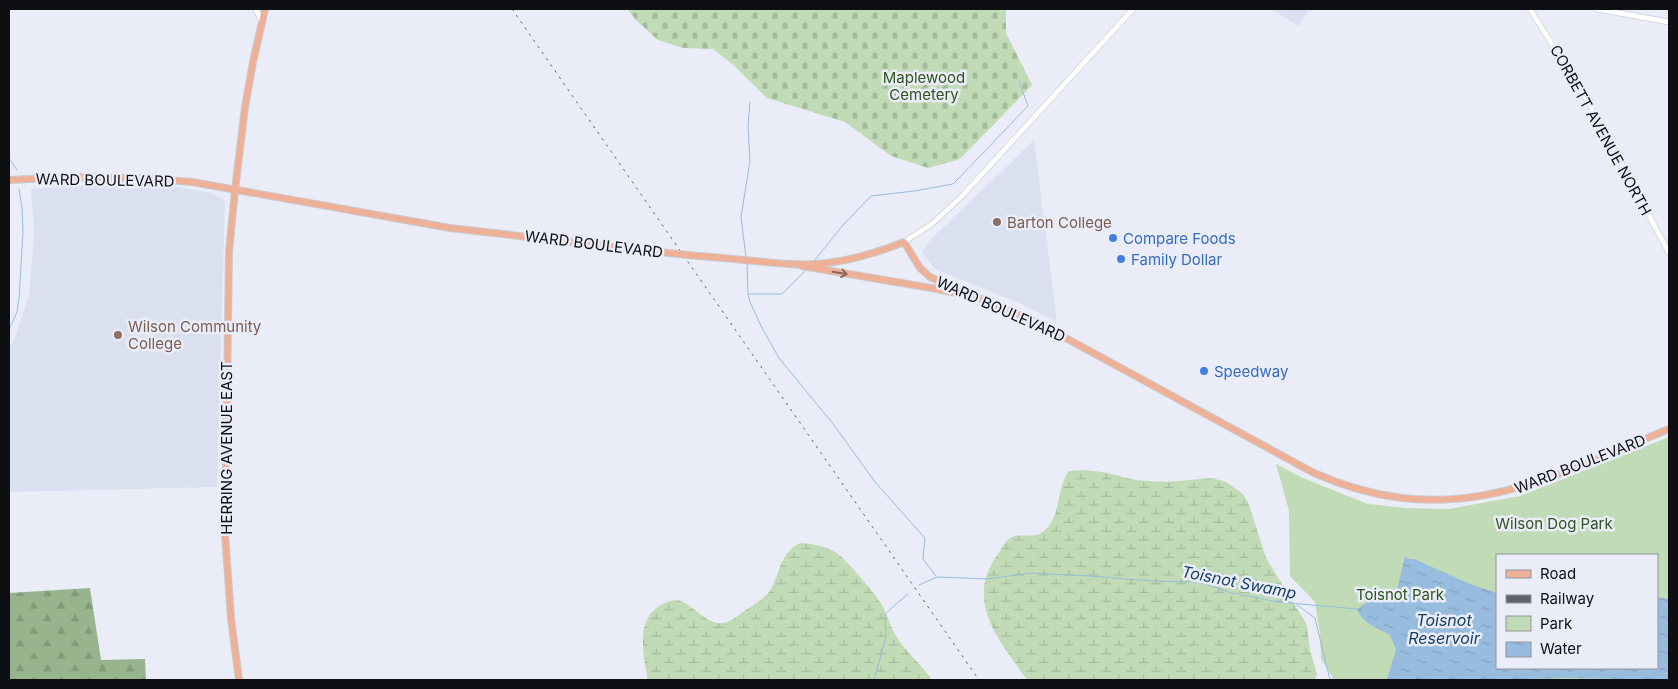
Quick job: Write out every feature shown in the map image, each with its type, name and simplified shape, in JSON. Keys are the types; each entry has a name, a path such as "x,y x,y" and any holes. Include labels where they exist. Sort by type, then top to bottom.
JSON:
{"main road":[{"name":"HERRING AVENUE EAST","path":"239,680 230,608 225,534 230,230 245,108 265,9"},
{"name":"WARD BOULEVARD","path":"9,180 73,177 141,178 192,182 450,228 659,252 792,264 858,258 880,252 904,242 920,268 930,277 988,300 1071,340 1296,465 1342,485 1381,496 1418,500 1453,500 1506,492 1546,479 1669,429"},
{"path":"792,264 937,289 988,300"}],"street":[{"path":"256,9 262,22"},
{"path":"904,242 932,224 962,196 1133,9"},
{"name":"CORBETT AVENUE NORTH","path":"1530,9 1590,105 1669,253"},
{"path":"1596,9 1669,22"}],"shaded area":[{"path":"1271,9 1309,9 1299,26"},
{"name":"Barton College","path":"1034,140 1057,322 1019,303 935,269 922,253 930,240"},
{"name":"Wilson Community College","path":"106,184 172,186 212,193 225,200 217,487 9,492 9,348 14,340 29,295 34,234 31,189"}],"green space":[{"name":"Maplewood Cemetery","path":"627,9 1006,9 1006,33 1032,85 960,159 928,168 891,156 845,122 767,98 731,63 713,49 683,48 658,40"},
{"name":"Toisnot Park","path":"1669,437 1669,680 1334,680 1321,659 1320,634 1315,602 1290,576 1289,511 1276,464 1303,478 1368,504 1406,508 1449,509 1520,496"},
{"path":"1069,471 1103,472 1135,480 1165,482 1213,478 1226,482 1242,493 1248,502 1266,558 1307,625 1310,650 1317,674 1315,680 1027,680 1007,652 990,622 985,607 984,591 987,574 1007,540 1018,536 1038,534 1048,527 1055,514 1065,477"},
{"path":"801,543 828,549 837,553 846,562 882,605 900,642 932,680 647,680 643,636 648,618 654,610 667,602 679,600 712,622 728,622 766,596 774,583 785,556 794,546"},
{"path":"90,588 101,660 145,659 146,680 9,680 9,593"}],"water":[{"name":"Toisnot Reservoir","path":"1405,556 1470,584 1496,593 1496,669 1658,669 1658,597 1669,599 1669,680 1566,678 1387,680 1396,650 1390,635 1363,619 1357,609 1369,601 1397,590"}],"waterway":[{"path":"814,261 844,224 871,196 953,184 1028,106 1019,81"},
{"path":"746,257 741,217 750,161 748,126 750,102"},
{"path":"9,158 17,170"},
{"path":"9,330 17,312 19,299 23,232 19,189"},
{"path":"747,264 750,302 779,358 834,425 875,482 925,538 923,559 936,576"},
{"path":"749,294 782,294 807,269"},
{"name":"Toisnot Swamp","path":"919,585 937,577 987,579 1032,573 1151,581 1200,582 1232,593 1278,602 1357,609"},
{"name":"Toisnot Swamp","path":"874,680 886,637 885,614 908,594"},
{"path":"1297,605 1315,618 1330,680"}],"railway":[{"path":"512,9 979,680"}],"place":[{"name":"Barton College","path":"997,222"},
{"name":"Compare Foods","path":"1113,238"},
{"name":"Family Dollar","path":"1121,259"},
{"name":"Wilson Community College","path":"118,335"},
{"name":"Speedway","path":"1204,371"}],"park label":[{"name":"Wilson Dog Park","path":"1554,523"}]}
